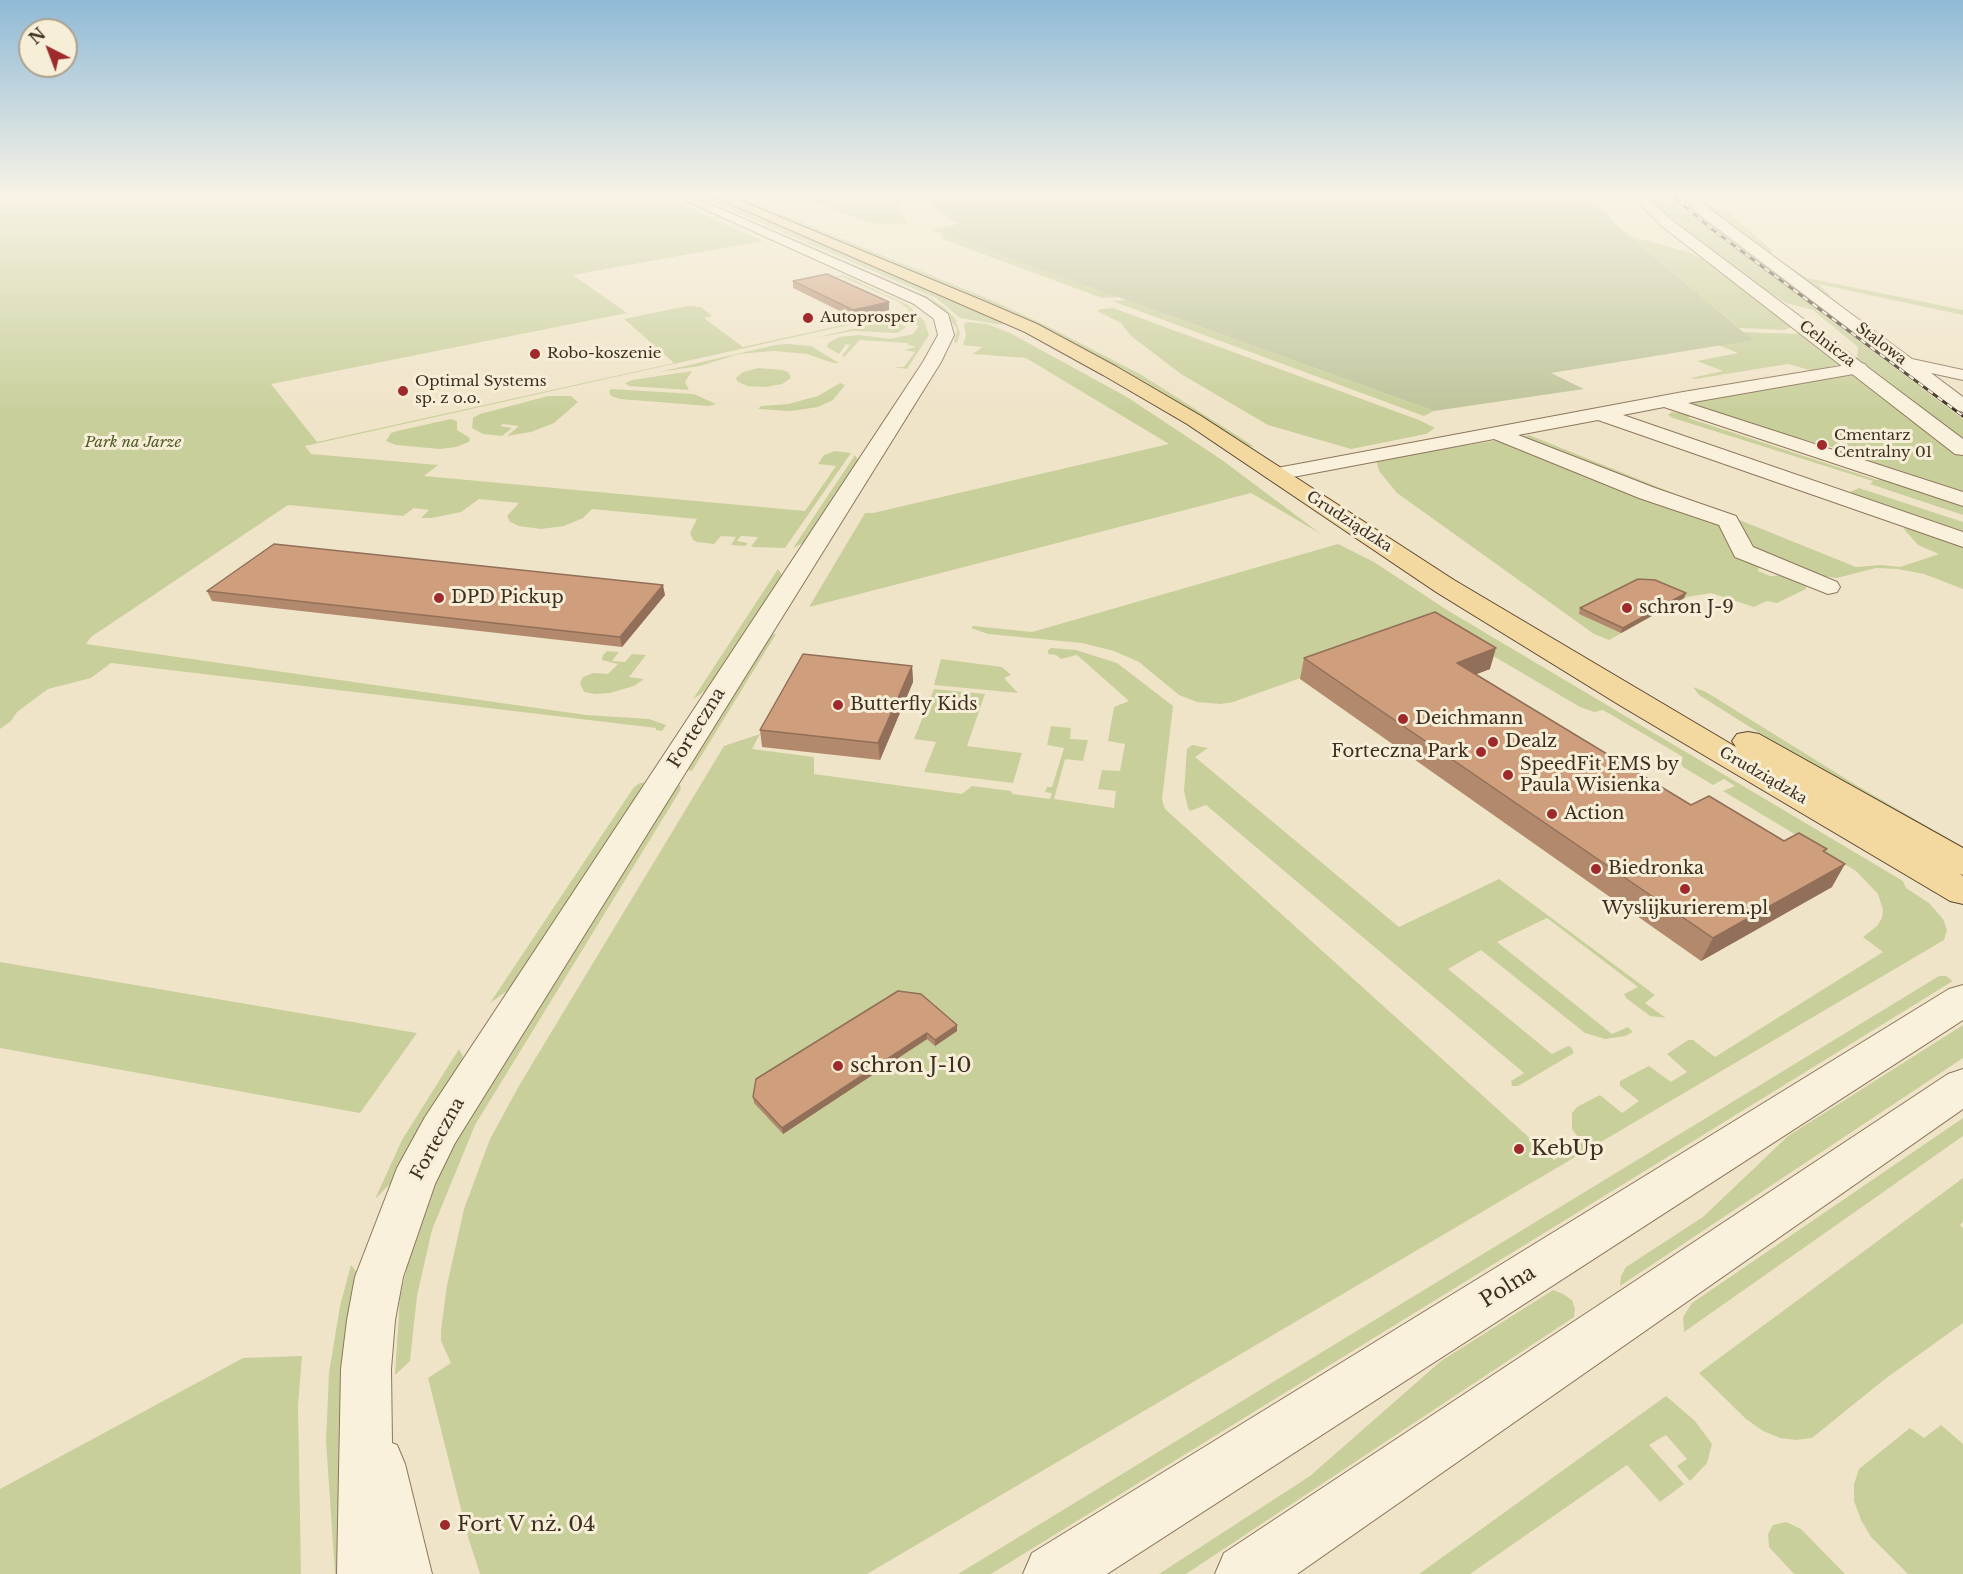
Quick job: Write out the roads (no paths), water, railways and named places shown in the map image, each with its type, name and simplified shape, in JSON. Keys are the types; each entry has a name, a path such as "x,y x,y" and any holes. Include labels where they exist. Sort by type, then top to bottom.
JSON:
{"main road":[{"name":"Grudziądzka","path":"887,267 1030,328 1110,370 1194,420 1320,481"},
{"path":"920,267 1057,325 1130,362"},
{"path":"1176,390 1205,407"},
{"name":"Grudziądzka","path":"1288,467 1465,598 1632,700 1963,892"},
{"name":"Grudziądzka","path":"1357,505 1483,585 1663,694 1963,863"}],"street":[{"name":"Forteczna","path":"366,1574 366,1369 371,1320 379,1277 413,1182 481,1065 688,739 932,362 946,334 942,317 920,301 844,267"},
{"name":"Celnicza","path":"1726,267 1963,449"},
{"name":"Stalowa","path":"1778,267 1963,406"},
{"path":"1904,362 1963,375"},
{"path":"1288,467 1498,434 1859,368"},
{"path":"1667,402 1963,499"},
{"path":"1601,414 1963,540"},
{"path":"1498,434 1647,493 1728,521 1743,552 1828,587"},
{"name":"Polna","path":"1053,1574 1963,1000"},
{"path":"1245,1574 1963,1086"},
{"name":"Forteczna","path":"367,1417 403,1574"}],"railway":[{"path":"1764,267 1963,416"}],"place":[{"name":"Autoprosper","path":"808,318"},
{"name":"Robo-koszenie","path":"535,354"},
{"name":"Optimal Systems sp. z o.o.","path":"403,391"},
{"name":"Cmentarz Centralny 01","path":"1822,445"},
{"name":"DPD Pickup","path":"439,598"},
{"name":"schron J-9","path":"1627,608"},
{"name":"Butterfly Kids","path":"838,705"},
{"name":"Deichmann","path":"1403,719"},
{"name":"Dealz","path":"1493,742"},
{"name":"Forteczna Park","path":"1481,752"},
{"name":"SpeedFit EMS by Paula Wisienka","path":"1508,775"},
{"name":"Action","path":"1552,814"},
{"name":"Biedronka","path":"1596,869"},
{"name":"Wyslijkurierem.pl","path":"1685,889"},
{"name":"schron J-10","path":"838,1066"},
{"name":"KebUp","path":"1519,1149"},
{"name":"Fort V nż. 04","path":"445,1525"}],"park label":[{"name":"Park na Jarze","path":"133,443"}]}
